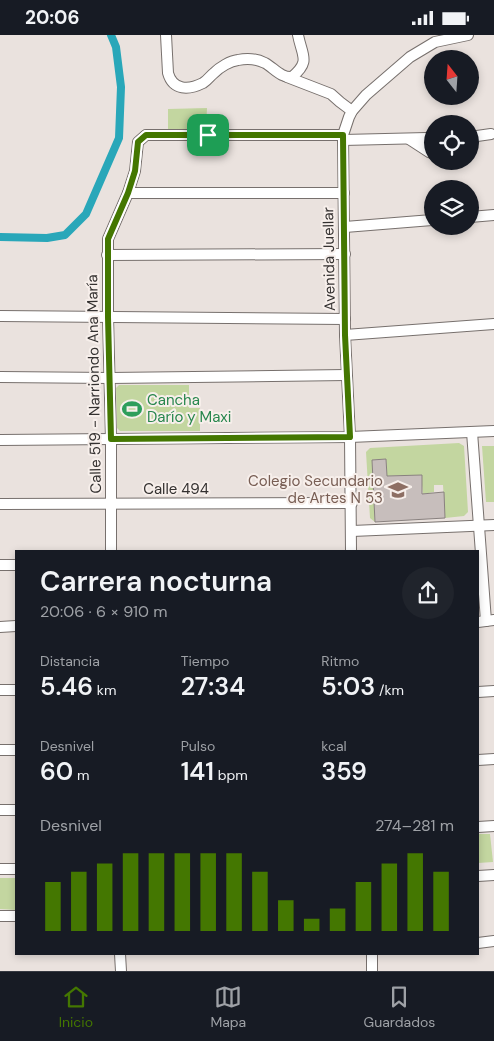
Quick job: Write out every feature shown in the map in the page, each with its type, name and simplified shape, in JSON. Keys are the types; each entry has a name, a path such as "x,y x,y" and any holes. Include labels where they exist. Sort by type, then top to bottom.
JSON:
{"street":[{"path":"166,35 168,73 172,83 180,87 191,87 204,82 217,70 238,59 254,59 264,63 281,75 331,93 352,111"},
{"path":"287,77 292,77 302,67 305,58 298,35"},
{"name":"Avenida Juellar","path":"352,550 350,437 345,335 343,138 348,117 352,111 366,95 410,57 435,42 468,35"},
{"path":"479,136 491,134"},
{"name":"Calle 519 - Narriondo Ana María","path":"111,550 108,239 128,193 135,171 138,142 146,135 343,138"},
{"path":"343,138 424,138"},
{"path":"410,139 424,149"},
{"path":"128,193 344,193"},
{"path":"479,216 494,215"},
{"path":"344,227 424,221"},
{"path":"107,255 345,254"},
{"path":"0,316 345,319"},
{"path":"345,335 494,324"},
{"path":"0,377 110,378 346,375"},
{"path":"0,440 350,437 494,431"},
{"path":"472,432 486,621"},
{"name":"Calle 494","path":"0,504 352,503"},
{"path":"352,531 494,525"},
{"path":"0,565 15,565"},
{"path":"0,627 15,626"},
{"path":"0,690 15,690"},
{"path":"479,692 494,691"},
{"path":"0,750 15,750"},
{"path":"479,760 494,759"},
{"path":"0,810 15,810"},
{"path":"479,827 494,825"},
{"path":"0,869 15,869"},
{"path":"479,876 494,875"},
{"path":"0,916 15,916"},
{"path":"479,943 494,941"},
{"path":"120,955 121,971"},
{"path":"372,955 372,971"}],"green space":[{"path":"207,108 206,130 168,130 168,109"},
{"path":"119,385 189,385 189,408 200,408 200,431 120,431 117,428 116,388"},
{"path":"459,443 464,446 468,512 464,516 445,518 443,485 434,485 434,492 423,494 421,475 387,476 386,459 372,460 375,522 370,518 366,452 370,448"},
{"path":"482,446 494,446 494,502 486,502"},
{"path":"479,834 490,834 493,862 479,863"},
{"path":"0,878 15,878 15,910 0,909"}],"building":[{"name":"Colegio Secundario de Artes N 53","path":"386,459 387,476 422,475 422,494 444,492 445,518 375,522 372,460"}],"waterway":[{"path":"0,237 47,238 65,235 86,214 119,138 121,87 116,47 111,35"}],"place":[{"name":"Cancha Darío y Maxi","path":"132,409"},
{"name":"Colegio Secundario de Artes N 53","path":"398,490"}],"route":[{"path":"146,135 208,135 343,135 345,335 350,437 111,439 108,239 128,193 135,171 138,142 146,135"}]}
